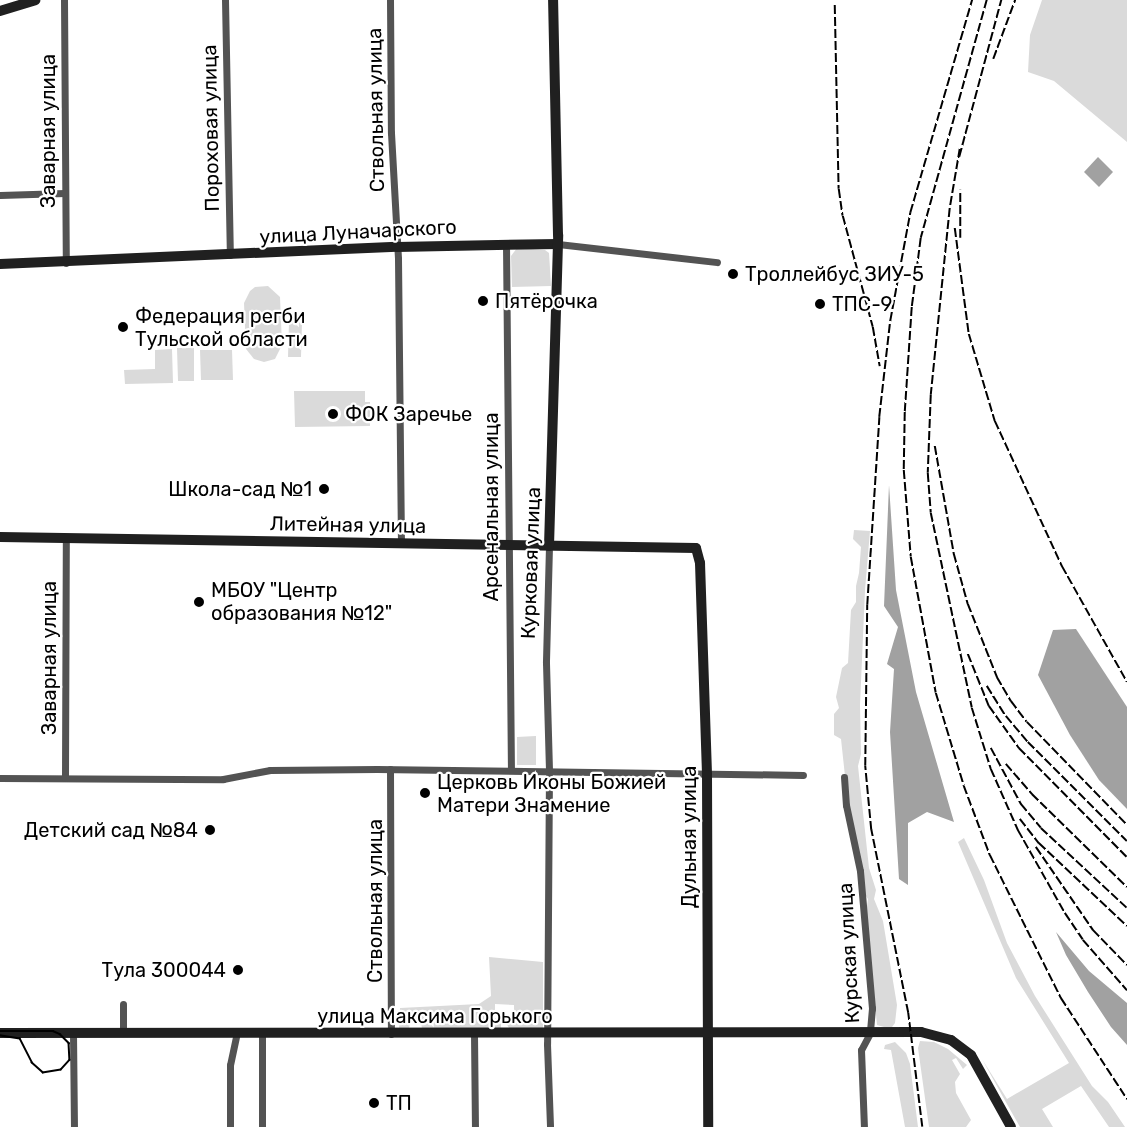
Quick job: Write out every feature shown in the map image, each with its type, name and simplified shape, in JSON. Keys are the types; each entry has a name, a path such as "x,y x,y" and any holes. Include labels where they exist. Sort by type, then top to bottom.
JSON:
{"main road":[{"path":"0,11 35,0"},
{"name":"Курковая улица","path":"549,546 558,244 553,0"},
{"name":"улица Луначарского","path":"0,264 230,256 397,247 558,244"},
{"name":"Литейная улица","path":"0,537 696,548"},
{"name":"Дульная улица","path":"696,548 700,563 707,775 708,1127"},
{"name":"улица Максима Горького","path":"0,1034 932,1033 964,1049 985,1076 1011,1127"}],"street":[{"name":"Заварная улица","path":"64,0 66,263"},
{"name":"Пороховая улица","path":"225,0 230,256"},
{"name":"Ствольная улица","path":"390,0 391,133 397,247 401,544"},
{"path":"0,195 65,192"},
{"name":"Арсенальная улица","path":"506,244 507,545 511,770"},
{"name":"улица Луначарского","path":"558,244 717,262"},
{"name":"Заварная улица","path":"64,778 66,539"},
{"name":"Курковая улица","path":"549,546 546,663 549,771 547,1034 550,1127"},
{"path":"0,778 223,779 270,770 390,769 803,775"},
{"name":"Ствольная улица","path":"390,769 391,1034"},
{"name":"Курская улица","path":"844,777 846,805 860,871 872,1008 870,1033 861,1050 864,1127"},
{"path":"123,1004 123,1033"},
{"path":"73,1033 74,1127"},
{"path":"230,1127 230,1065 237,1033"},
{"path":"262,1033 262,1127"},
{"path":"474,1034 475,1127"}],"shaded area":[{"path":"1042,0 1127,0 1127,142 1054,81 1028,72 1030,35"},
{"path":"1098,157 1113,172 1099,187 1084,172"},
{"path":"517,248 545,250 549,253 551,286 512,287 511,256"},
{"path":"268,286 280,297 282,345 275,359 264,362 254,359 246,349 244,303 250,291 255,287"},
{"path":"289,322 302,322 301,357 288,357"},
{"path":"177,348 194,348 194,381 178,381"},
{"path":"172,349 173,383 125,384 124,370 155,369 155,350"},
{"path":"200,350 232,350 233,380 201,380"},
{"name":"ФОК Заречье","path":"294,391 365,391 365,402 370,402 370,426 295,427"},
{"path":"889,485 896,590 916,692 954,822 927,812 908,823 908,885 899,879 890,732 894,669 887,664 898,627 884,606"},
{"path":"854,530 870,531 860,705 861,754 858,766 869,868 876,890 874,899 883,921 897,1005 895,1023 892,1027 877,1025 866,913 868,899 864,893 848,804 841,739 834,735 834,714 839,708 836,697 842,668 848,663 851,610 856,602 859,573 861,547 853,539"},
{"path":"1076,629 1127,707 1127,809 1099,780 1070,735 1038,675 1053,630"},
{"path":"536,736 536,765 517,765 517,737"},
{"path":"964,838 984,880 1007,943 1035,996 1092,1086 1108,1102 1125,1127 1109,1127 1081,1086 1042,1109 1053,1127 1020,1127 1003,1097 982,1059 1007,1099 1069,1063 1016,978 958,842"},
{"path":"1056,932 1089,971 1127,1003 1127,1045 1111,1027 1088,992 1066,955"},
{"path":"489,957 543,962 543,1029 509,1028 506,1023 507,1017 514,1013 514,1005 495,1004 495,1018 501,1023 501,1031 422,1029 421,1022 410,1022 409,1029 399,1029 400,1008 479,1004 491,996"},
{"path":"920,1041 934,1042 948,1049 967,1065 963,1069 956,1058 952,1060 960,1074 955,1082 956,1093 971,1120 966,1127 929,1127 918,1048"},
{"path":"895,1042 906,1053 910,1064 918,1127 905,1127 891,1050 884,1049 885,1045"}],"tram line":[{"path":"0,1031 53,1031 69,1043 70,1060 61,1070 43,1073 32,1063 20,1039 0,1036"}],"railway":[{"path":"922,1127 908,1013 871,830 865,766 867,605 879,417 890,321 910,213 972,0"},
{"path":"987,0 921,238 912,307 905,412 904,470 911,557 936,693 964,786 990,855 1061,998 1127,1099"},
{"path":"959,157 1001,0"},
{"path":"993,59 1015,0"},
{"path":"835,5 839,189 843,216 873,327 880,366"},
{"path":"960,149 950,208 931,395 928,473 931,513 972,708 991,769 1018,830 1065,913 1083,940 1127,990"},
{"path":"960,190 960,238"},
{"path":"955,228 969,334 995,421 1062,566 1127,682"},
{"path":"935,446 954,554 968,604 997,677 1027,722 1127,825"},
{"path":"968,654 989,706 1019,748 1127,857"},
{"path":"987,686 1006,716 1028,742 1127,841"},
{"path":"991,748 1021,804 1041,828 1127,908"},
{"path":"1006,764 1032,794 1127,887"},
{"path":"1020,819 1039,843 1127,926"},
{"path":"1036,847 1093,930 1127,965"}],"place":[{"name":"Троллейбус ЗИУ-5","path":"733,274"},
{"name":"Пятёрочка","path":"483,301"},
{"name":"ТПС-9","path":"820,304"},
{"name":"Федерация регби Тульской области","path":"123,327"},
{"name":"ФОК Заречье","path":"333,414"},
{"name":"Школа-сад №1","path":"324,489"},
{"name":"МБОУ \"Центр образования №12\"","path":"199,602"},
{"name":"Церковь Иконы Божией Матери Знамение","path":"425,793"},
{"name":"Детский сад №84","path":"210,830"},
{"name":"Тула 300044","path":"238,970"},
{"name":"ТП","path":"374,1103"}]}
